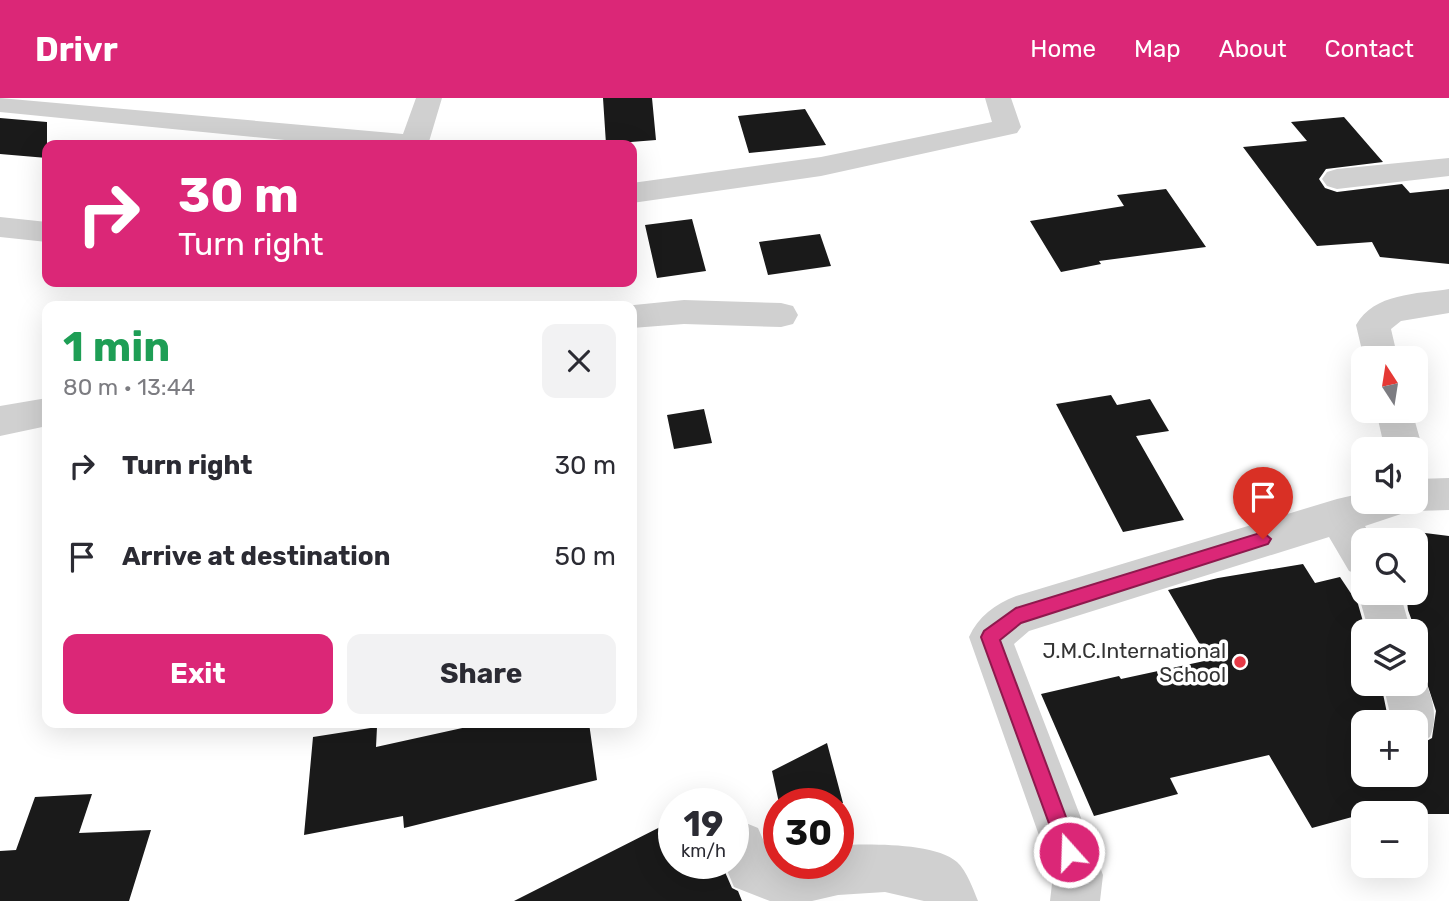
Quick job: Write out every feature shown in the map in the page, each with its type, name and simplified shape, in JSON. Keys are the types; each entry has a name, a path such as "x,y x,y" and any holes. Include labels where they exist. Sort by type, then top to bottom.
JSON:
{"street":[{"path":"415,140 429,98"},
{"path":"637,192 805,171 928,147 1007,127 998,98"},
{"path":"0,104 373,140"},
{"path":"1337,179 1449,167"},
{"path":"0,227 42,231"},
{"path":"1378,346 1373,325 1392,310 1449,302"},
{"path":"637,316 684,312 780,315"},
{"path":"0,421 42,413"},
{"path":"1428,495 1449,494"},
{"path":"1074,901 1078,876 990,637 1016,616 1351,512"},
{"path":"1337,516 1351,539"},
{"path":"749,865 751,870 788,881 838,870 885,867 939,879 953,901"}],"building":[{"path":"603,98 652,98 656,140 606,140"},
{"path":"805,109 826,145 749,153 738,116"},
{"path":"1344,117 1383,162 1326,169 1319,179 1325,188 1337,192 1402,184 1410,193 1449,189 1449,264 1380,257 1372,242 1317,246 1243,147 1307,141 1291,122"},
{"path":"0,118 47,122 47,140 42,140 42,158 0,154"},
{"path":"1166,189 1206,247 1099,261 1101,264 1061,272 1030,221 1124,206 1117,195"},
{"path":"692,219 706,271 657,278 645,225"},
{"path":"820,234 831,266 768,275 759,242"},
{"path":"1111,395 1117,405 1150,399 1169,431 1136,436 1184,520 1123,532 1056,404"},
{"path":"704,409 712,443 674,449 667,415"},
{"path":"1428,533 1449,536 1449,814 1428,814 1428,801 1351,801 1351,817 1312,828 1269,755 1170,778 1178,794 1094,816 1041,694 1119,676 1121,679 1209,660 1168,590 1218,578 1303,564 1315,583 1340,577 1351,594 1351,605 1358,605 1362,619 1351,619 1351,696 1383,696 1386,710 1351,710 1351,787 1428,787 1428,740 1432,738 1436,711 1428,686 1428,619 1411,619 1407,605 1428,605"},
{"path":"377,728 376,747 462,728 590,728 597,780 404,828 403,816 304,835 313,737"},
{"path":"827,743 839,788 776,788 772,771"},
{"path":"92,794 79,833 151,830 129,901 0,901 0,851 16,850 35,797"},
{"path":"658,828 658,879 728,879 742,901 514,901"}],"place":[{"name":"J.M.C.International School","path":"1240,662"}],"route":[{"path":"1069,852 990,637 1016,616 1263,539"}]}
